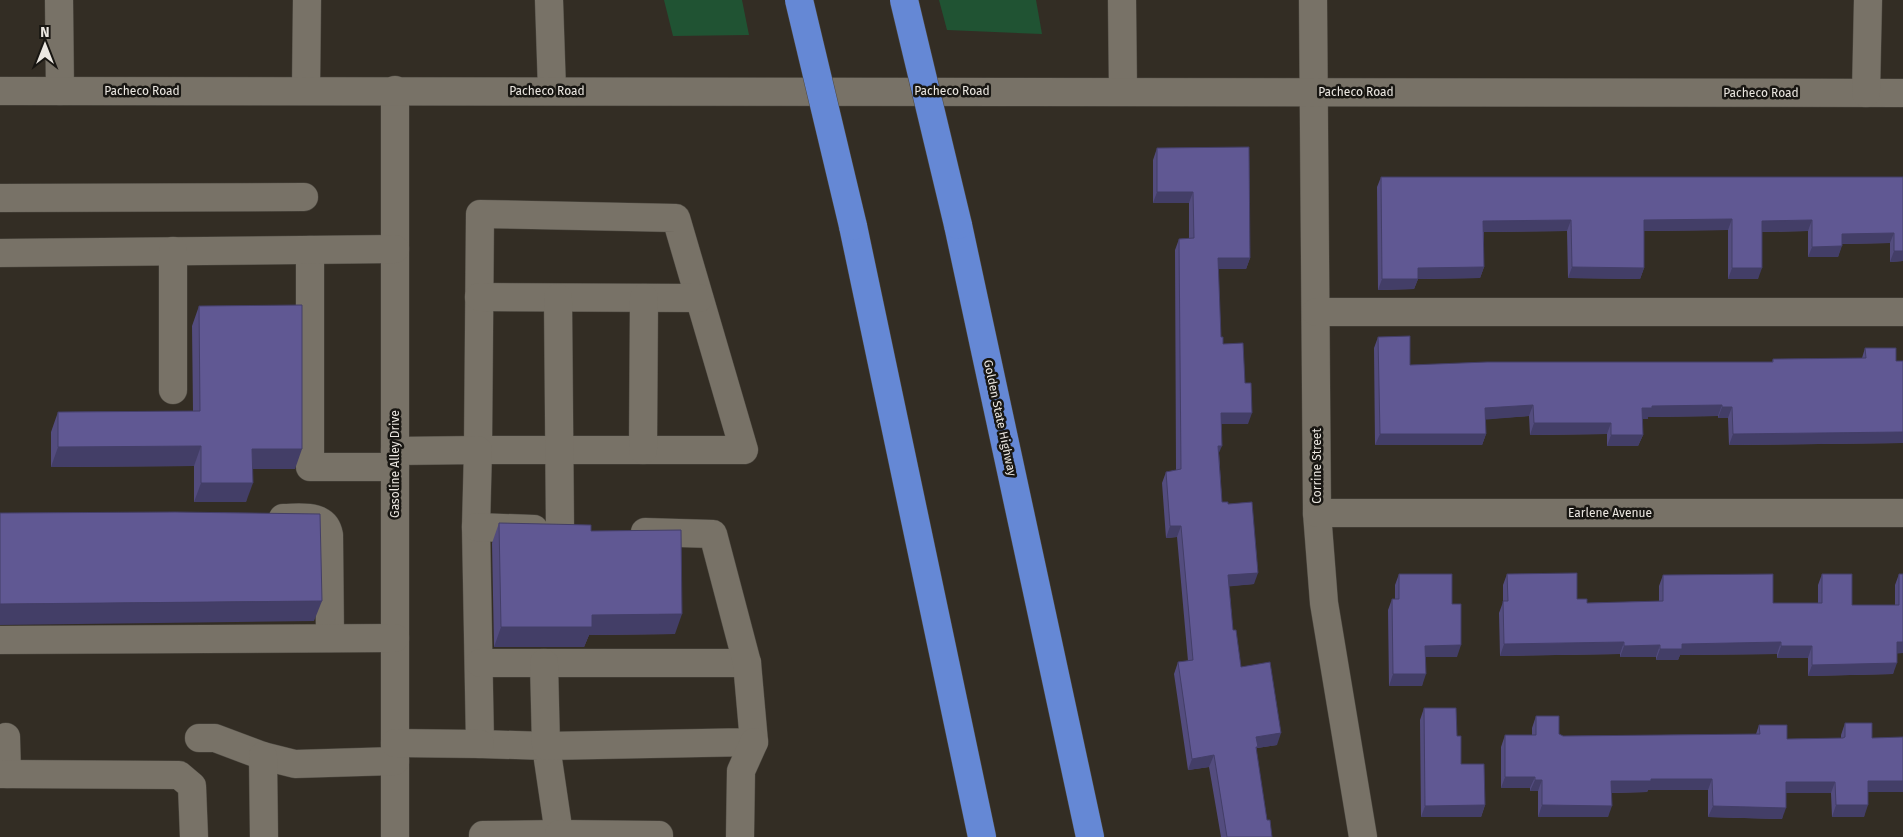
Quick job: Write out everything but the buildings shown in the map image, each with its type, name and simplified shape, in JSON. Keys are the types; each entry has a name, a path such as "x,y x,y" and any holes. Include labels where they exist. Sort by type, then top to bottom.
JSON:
{"highway":[{"path":"799,0 853,226 982,837"},
{"name":"Golden State Highway","path":"904,0 958,225 1090,837"}],"street":[{"path":"59,0 60,91"},
{"path":"306,90 307,0"},
{"path":"549,0 552,90"},
{"path":"1122,0 1123,92"},
{"name":"Corrine Street","path":"1313,0 1317,513 1324,603 1363,837"},
{"path":"1866,93 1868,0"},
{"name":"Gasoline Alley Drive","path":"395,90 395,837"},
{"name":"Pacheco Road","path":"0,91 552,90 1903,93"},
{"path":"0,198 304,197"},
{"path":"310,250 310,467 478,450 744,450 676,218 480,214 478,450 476,527 480,744"},
{"path":"0,253 395,249"},
{"path":"172,390 173,251"},
{"path":"479,297 699,298"},
{"path":"558,298 560,530"},
{"path":"643,450 644,298"},
{"path":"1316,312 1903,312"},
{"name":"Earlene Avenue","path":"1317,513 1903,513"},
{"path":"261,518 309,518 322,520 328,526 330,638"},
{"path":"476,527 588,531"},
{"path":"617,532 713,534 747,663 754,742 741,771 740,837"},
{"path":"0,640 395,638"},
{"path":"480,663 747,663"},
{"path":"544,663 546,746 559,836"},
{"path":"6,737 3,774 179,775 192,786 194,837"},
{"path":"199,738 215,738 263,756 295,764 480,744 546,746 754,742"},
{"path":"263,756 264,837"},
{"path":"483,837 483,835 659,835 659,837"}],"green space":[{"path":"664,0 742,0 749,35 673,36"},
{"path":"939,0 1036,0 1042,34 947,30"}]}
